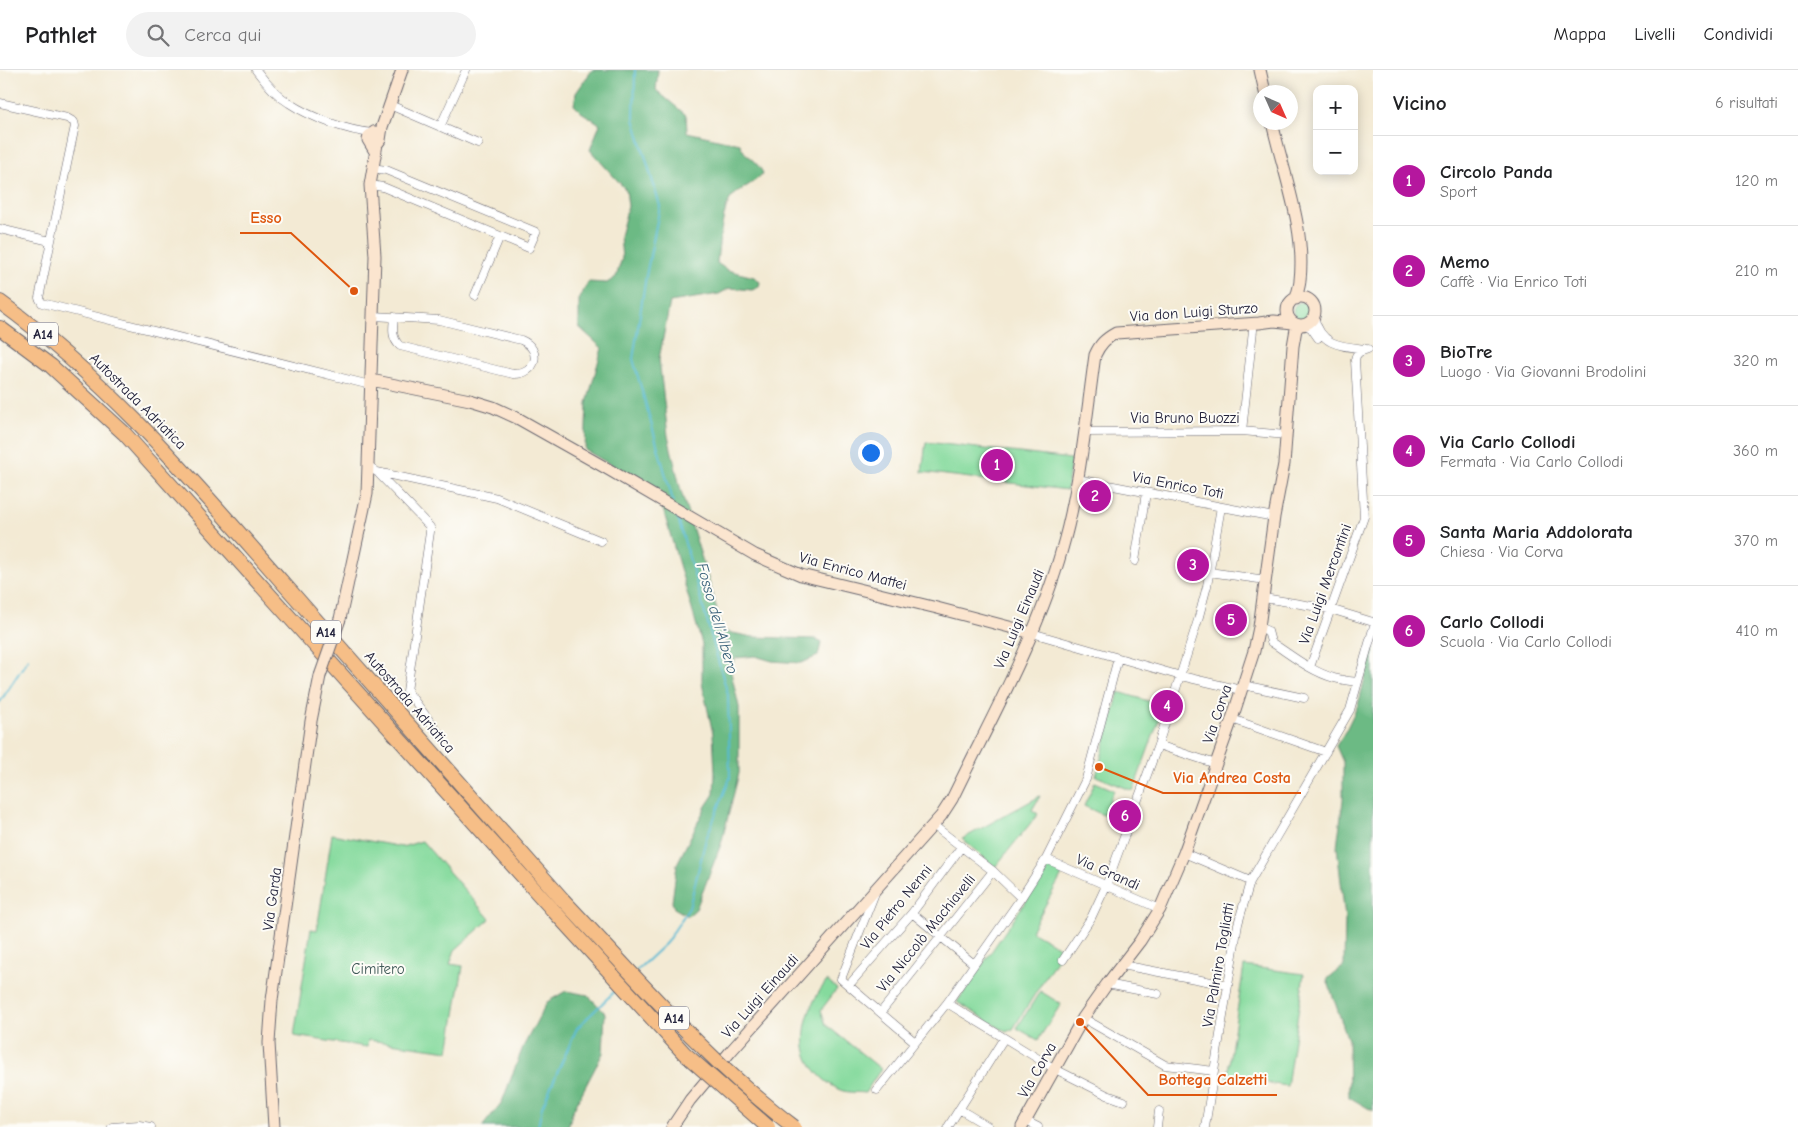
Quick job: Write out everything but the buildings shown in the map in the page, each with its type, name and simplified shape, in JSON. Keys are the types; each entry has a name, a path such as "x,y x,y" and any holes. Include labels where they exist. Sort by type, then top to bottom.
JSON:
{"highway":[{"name":"Autostrada Adriatica","path":"0,302 67,354 136,420 209,499 563,900 723,1068 754,1096 794,1127"},
{"name":"A14","path":"0,328 51,366 124,433 552,910 684,1053 768,1127"}],"street":[{"path":"256,70 264,81 288,103 314,116 376,139"},
{"name":"Via Garda","path":"274,1127 269,1043 272,1000 312,721 320,676 340,619 373,469 371,382 375,256 370,185 376,139 402,70"},
{"path":"440,127 466,70"},
{"path":"1260,70 1263,85"},
{"path":"0,103 66,118 74,122 74,132 39,298 42,304 371,382"},
{"path":"390,105 478,143"},
{"path":"1274,130 1300,243 1301,298"},
{"path":"370,185 383,188 529,248 536,232 386,170 372,168"},
{"path":"451,216 457,200"},
{"path":"0,229 50,241"},
{"path":"475,295 500,236"},
{"path":"1301,298 1289,304 1287,312 1299,324 1312,328 1318,338 1326,345 1348,352 1355,360 1360,351 1371,349"},
{"path":"1301,298 1313,304 1315,308 1314,317 1320,334 1326,340 1344,346 1371,349"},
{"name":"Via don Luigi Sturzo","path":"1274,321 1287,312"},
{"path":"374,316 394,317 436,320 528,342 535,354 532,367 527,372 513,374 400,346 396,343 393,336 394,317"},
{"path":"1299,324 1312,320 1314,317"},
{"name":"Via don Luigi Sturzo","path":"1116,333 1274,321 1299,324"},
{"name":"Via Corva","path":"1024,1124 1084,1018 1140,941 1160,909 1184,853 1232,719 1256,643 1264,598 1274,517 1284,464 1293,346 1296,329 1299,324"},
{"path":"1242,431 1254,330"},
{"name":"Via Luigi Einaudi","path":"672,1127 690,1100 731,1051 876,889 933,824 952,799 1032,633 1046,598 1061,554 1077,479 1095,355 1103,341 1116,333"},
{"name":"Via Luigi Mercantini","path":"1310,667 1364,517 1355,360"},
{"name":"Via Enrico Mattei","path":"371,382 470,400 493,407 558,441 754,555 800,575 1032,633 1181,676 1304,698"},
{"name":"Via Bruno Buozzi","path":"1084,432 1242,431 1286,435"},
{"path":"373,469 497,498 601,541"},
{"path":"373,469 430,527 407,691 442,736"},
{"name":"Via Enrico Toti","path":"1077,479 1274,517"},
{"path":"1135,561 1146,493"},
{"path":"1063,960 1091,918 1106,886 1158,745 1198,620 1221,507"},
{"path":"1209,572 1266,580"},
{"path":"1264,598 1330,609 1373,622"},
{"path":"1259,627 1268,631 1271,642"},
{"name":"Via Palmiro Togliatti","path":"1205,1127 1240,910 1250,881 1350,710 1373,629"},
{"path":"1256,643 1271,642 1310,667 1334,678 1358,682"},
{"path":"877,1090 947,1003 1046,859 1086,779 1118,658"},
{"path":"1232,719 1326,752"},
{"path":"1158,745 1216,764"},
{"path":"933,824 993,871 1021,898"},
{"name":"Via Pietro Nenni","path":"848,985 912,913 962,846"},
{"path":"1184,853 1250,881"},
{"name":"Via Grandi","path":"1046,859 1160,909"},
{"name":"Via Niccolò Machiavelli","path":"880,1012 993,871"},
{"name":"Via Luigi Einaudi","path":"848,985 841,979 876,889"},
{"path":"912,913 974,964"},
{"path":"1122,965 1227,985"},
{"path":"1107,984 1158,994"},
{"path":"848,985 915,1042"},
{"path":"947,1003 1055,1069 1106,1095 1124,1101"},
{"path":"1084,1018 1165,1065 1214,1071"},
{"path":"948,1127 1004,1038"},
{"path":"959,1110 989,1127"},
{"path":"1157,1127 1159,1111"},
{"path":"1024,1124 1038,1127"},
{"path":"112,1127 139,1125 151,1127"}],"green space":[{"path":"592,70 658,70 656,90 686,115 687,132 740,144 742,149 763,173 732,197 729,202 721,228 717,263 727,270 754,277 760,282 759,287 752,290 730,288 719,294 670,302 659,359 668,436 681,491 712,591 722,631 753,637 815,639 821,643 818,656 801,663 772,661 755,656 736,658 730,668 739,707 739,773 721,844 696,909 688,916 674,908 672,902 677,864 714,794 713,734 702,683 702,644 658,492 585,450 587,403 602,348 579,327 579,300 588,282 607,283 616,277 622,258 620,236 628,206 626,190 590,150 600,124 581,112 574,105 576,93"},
{"path":"1298,302 1306,302 1311,307 1309,318 1298,320 1293,315 1293,307"},
{"path":"926,442 1071,459 1067,490 922,472"},
{"path":"1373,647 1373,1111 1349,1097 1348,1040 1327,979 1344,966 1345,918 1337,847 1343,800 1343,762 1336,746 1358,705"},
{"path":"1119,692 1164,706 1133,791 1096,776"},
{"path":"1095,782 1114,790 1103,815 1084,806"},
{"path":"1040,796 1032,810 1038,814 995,867 962,839"},
{"name":"Cimitero","path":"332,834 402,847 422,841 490,919 455,950 450,964 463,966 449,1051 368,1040 367,1047 294,1036 311,929 317,930"},
{"path":"1049,867 1063,873 1031,931 1063,949 1013,1029 1006,1032 957,1002"},
{"path":"1244,966 1304,974 1287,1086 1227,1077"},
{"path":"827,981 837,989 821,1010 826,1025 881,1069 865,1093 844,1091 833,1086 818,1074 808,1058 805,1043 806,1024 812,1005"},
{"path":"566,991 588,995 605,1013 603,1053 573,1110 568,1127 482,1127 502,1102 523,1047 547,1002"},
{"path":"1040,991 1061,1004 1038,1040 1017,1028"}],"waterway":[{"name":"Fosso dell'Albero","path":"635,70 634,119 660,206 646,276 633,359 673,501"},
{"name":"Fosso dell'Albero","path":"637,970 666,943 689,908 706,839 730,778 728,695 677,515"},
{"path":"0,702 28,659"},
{"name":"Fosso dell'Albero","path":"538,1127 542,1107 577,1028 617,989"}],"place":[{"name":"Esso","path":"354,291"},
{"name":"Circolo Panda","path":"997,465"},
{"name":"Memo","path":"1095,496"},
{"name":"BioTre","path":"1193,565"},
{"name":"Santa Maria Addolorata","path":"1231,620"},
{"name":"Via Carlo Collodi","path":"1167,706"},
{"name":"Via Andrea Costa","path":"1099,767"},
{"name":"Carlo Collodi","path":"1125,816"},
{"name":"Bottega Calzetti","path":"1080,1022"}]}
